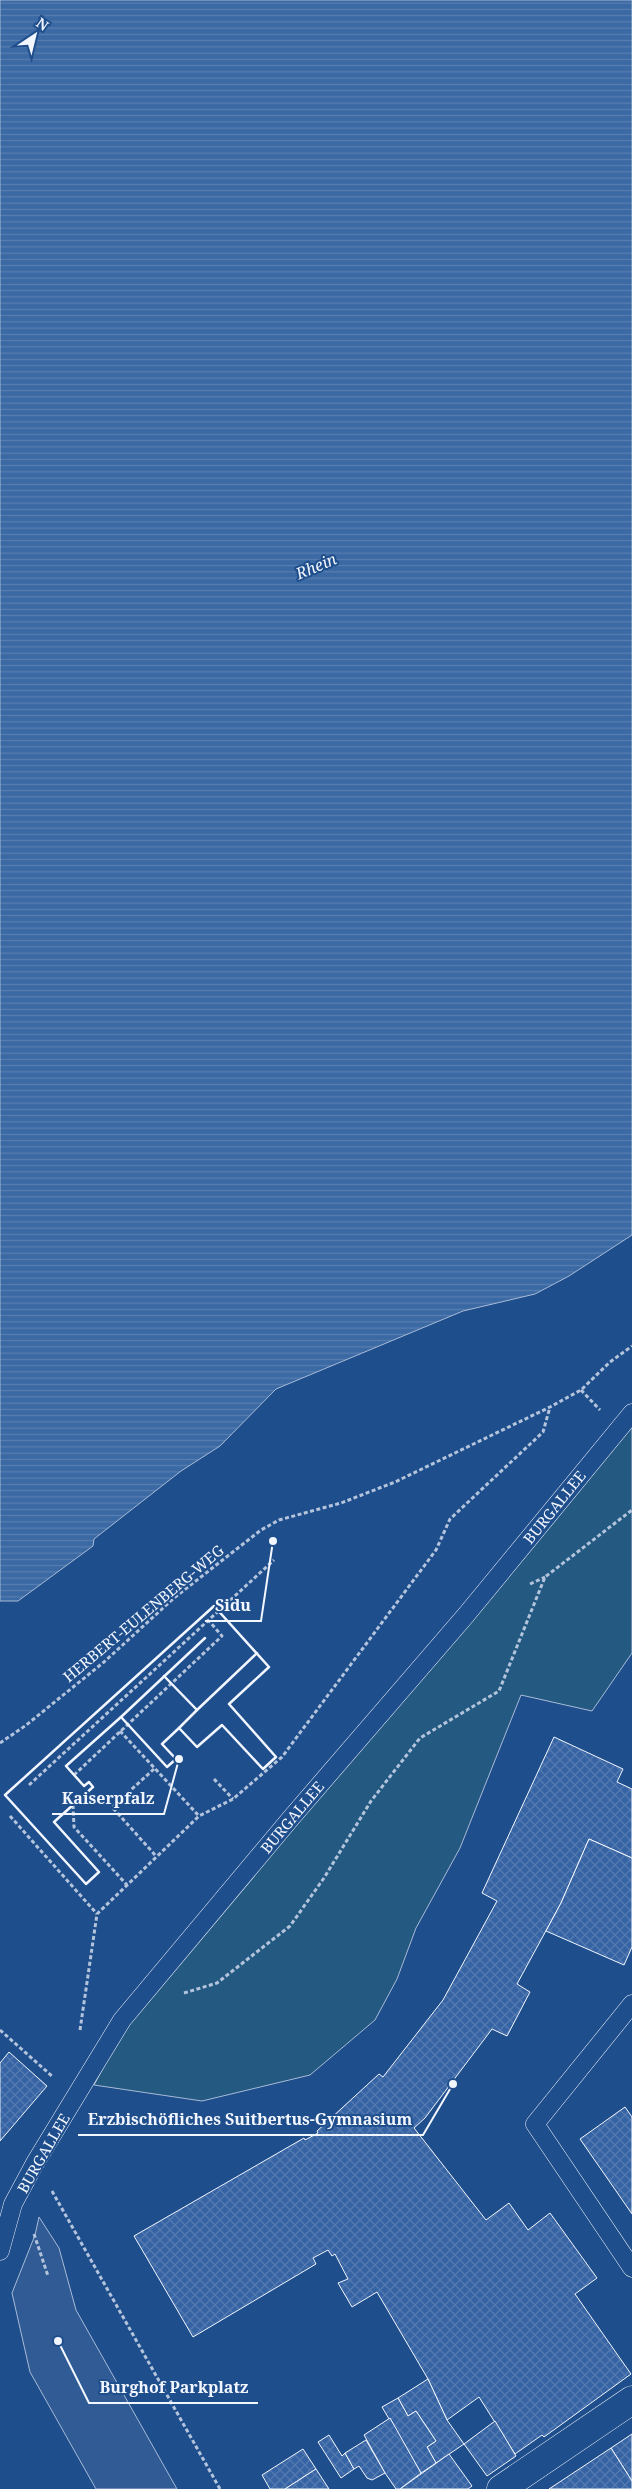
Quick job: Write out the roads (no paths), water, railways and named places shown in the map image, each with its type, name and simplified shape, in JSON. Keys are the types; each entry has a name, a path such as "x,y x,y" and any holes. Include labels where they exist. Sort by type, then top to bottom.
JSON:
{"street":[{"path":"501,2489 632,2400"}],"lane":[{"name":"BURGALLEE","path":"0,2251 13,2204 122,2020 466,1615 632,1413"},
{"path":"632,2004 535,2124 632,2268"}],"water":[{"name":"Rhein","path":"0,0 632,0 632,1235 569,1276 535,1294 463,1311 276,1389 220,1446 181,1471 94,1539 93,1546 18,1601 0,1601"}],"place":[{"name":"Sidu","path":"273,1541"},
{"name":"Kaiserpfalz","path":"179,1759"},
{"name":"Erzbischöfliches Suitbertus-Gymnasium","path":"453,2084"},
{"name":"Burghof Parkplatz","path":"58,2341"}]}
